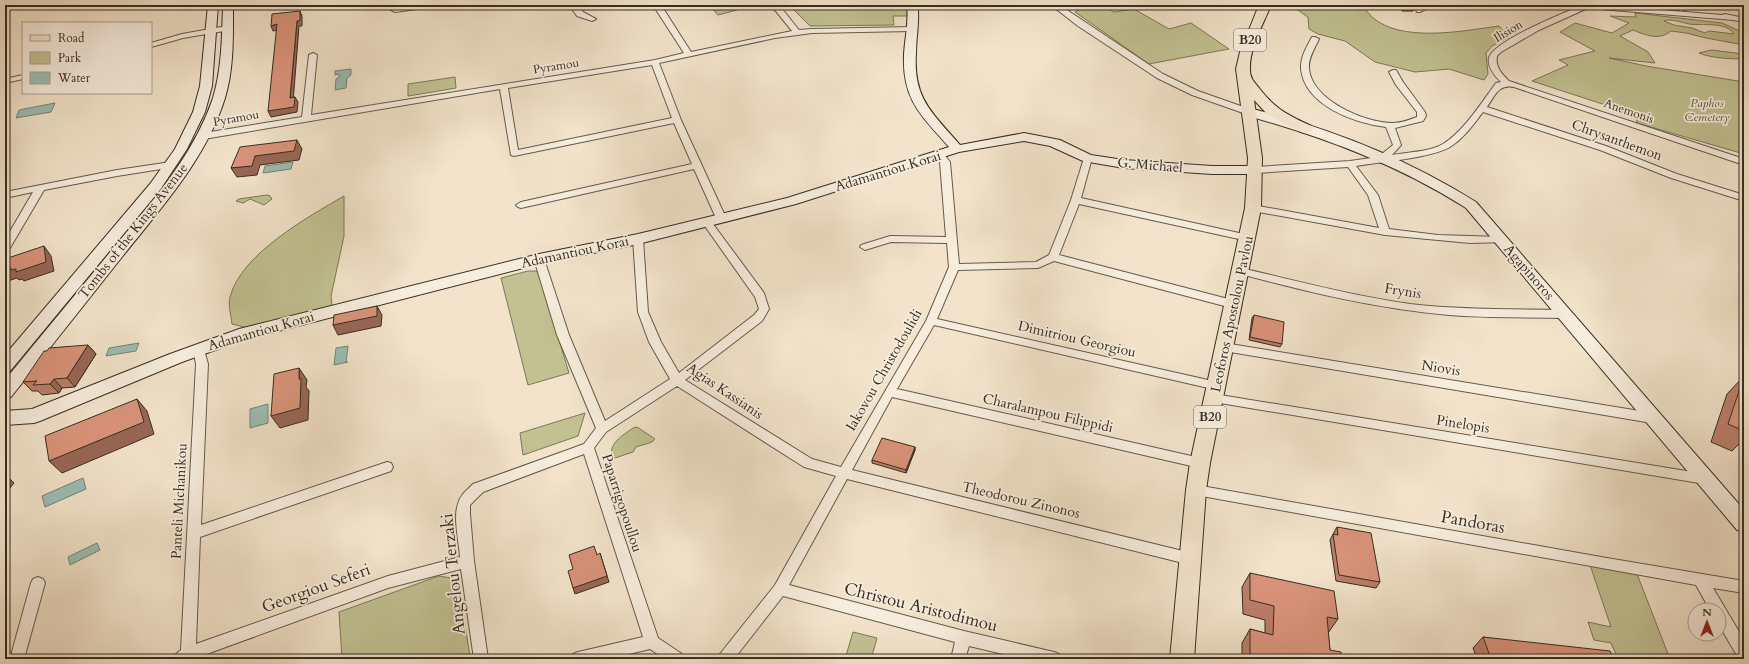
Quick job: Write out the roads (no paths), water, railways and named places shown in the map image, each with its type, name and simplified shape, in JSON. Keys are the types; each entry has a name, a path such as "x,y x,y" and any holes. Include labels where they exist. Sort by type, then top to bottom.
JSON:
{"main road":[{"name":"Tombs of the Kings Avenue","path":"5,366 156,187 171,165 189,133 203,98 208,75 213,5"},
{"name":"Tombs of the Kings Avenue","path":"5,392 160,201 204,136 220,96 224,72 228,5"},
{"path":"912,5 914,11 911,30 910,76 914,93 923,108 957,149"},
{"name":"B20","path":"1249,112 1242,69 1246,52 1264,5"},
{"path":"1243,77 1265,105 1273,112 1306,129"},
{"name":"Agapinoros","path":"1249,112 1306,129 1422,175 1471,205 1744,524"},
{"name":"Leoforos Apostolou Pavlou","path":"1182,659 1196,490 1200,463 1216,392 1232,304 1241,272 1253,208 1255,174 1249,112"},
{"name":"Adamantiou Korai","path":"5,418 34,416 66,401 199,349 264,328 539,260 638,239 798,199 957,149 1015,138 1029,138 1055,143 1088,158"},
{"name":"G. Michael","path":"1088,158 1124,164 1255,174"},
{"name":"Adamantiou Korai","path":"5,406 30,408 66,401"},
{"path":"5,428 34,416"}],"street":[{"path":"386,5 395,10 431,5"},
{"path":"573,5 580,14 592,19"},
{"path":"657,5 689,55"},
{"path":"775,5 797,33"},
{"path":"1058,8 1074,5"},
{"path":"1663,5 1744,20"},
{"name":"Ilision","path":"1506,83 1495,69 1493,59 1496,51 1569,12 1587,6 1731,18"},
{"path":"1058,8 1160,76 1195,93 1249,112"},
{"path":"152,45 182,36 227,28"},
{"name":"Pyramou","path":"204,136 306,118 655,62 797,33 911,30"},
{"path":"1315,39 1306,61 1305,69 1308,81 1315,92 1323,100 1339,110 1368,120 1390,125 1404,124 1420,119 1422,116 1418,108 1399,83 1393,72"},
{"path":"306,118 313,55"},
{"path":"655,62 677,120 698,165 714,220"},
{"path":"5,81 22,77"},
{"path":"1255,174 1350,164 1381,158 1419,154 1446,146 1463,133 1499,85 1506,83"},
{"name":"Anemonis","path":"1506,83 1516,85 1744,162"},
{"path":"504,87 514,153 677,120"},
{"name":"Chrysanthemon","path":"1481,108 1603,148 1700,185 1744,198"},
{"path":"1381,158 1397,145 1390,125"},
{"path":"940,155 945,162 954,267 1038,265 1053,257 1076,200 1088,158"},
{"path":"1350,164 1373,195 1385,232"},
{"path":"5,195 171,165"},
{"path":"521,205 698,165"},
{"path":"5,248 40,189"},
{"path":"1076,200 1248,238"},
{"path":"1253,208 1385,232 1434,239 1474,241 1501,240"},
{"name":"Paparrigopoullou","path":"652,642 588,447 602,429 677,380 758,318 764,309 760,296 714,220"},
{"name":"Agias Kassianis","path":"638,239 640,295 643,312 655,342 677,380 808,463 843,474"},
{"path":"865,247 890,239 951,240"},
{"path":"1053,257 1232,304"},
{"path":"539,260 563,335 602,429"},
{"name":"Iakovou Christodoulidi","path":"725,659 780,589 889,392 931,321 954,267"},
{"name":"Frynis","path":"1241,272 1391,304 1435,310 1565,314"},
{"name":"Dimitriou Georgiou","path":"931,321 1216,392"},
{"name":"Niovis","path":"1224,347 1652,418"},
{"name":"Panteli Michanikou","path":"185,657 194,533 202,364 199,349"},
{"name":"Charalampou Filippidi","path":"889,392 1200,463"},
{"name":"Pinelopis","path":"1216,392 1706,479"},
{"name":"Angelou Terzaki","path":"481,659 467,561 463,514 464,504 468,496 478,488 489,483 588,447"},
{"path":"194,533 387,467"},
{"name":"Theodorou Zinonos","path":"843,474 1190,559"},
{"name":"Pandoras","path":"1196,490 1744,588"},
{"name":"Georgiou Seferi","path":"185,657 388,582 467,561"},
{"path":"1701,581 1713,602"},
{"path":"17,659 38,583"},
{"name":"Christou Aristodimou","path":"780,589 964,638 1054,659"},
{"path":"1727,626 1744,654"},
{"path":"958,659 964,638"},
{"path":"578,659 652,642 677,659"}],"water":[{"path":"351,69 351,75 347,78 346,88 335,90 336,79 339,77 339,74 335,75 335,71"},
{"path":"55,103 51,112 16,118 19,110"},
{"path":"293,162 291,169 263,173 265,166"},
{"path":"139,343 136,351 106,356 109,348"},
{"path":"348,346 346,362 348,362 334,365 336,348"},
{"path":"268,404 268,423 250,428 250,409"},
{"path":"83,478 86,489 45,507 42,496"},
{"path":"97,543 100,550 70,565 68,557"}],"park label":[{"name":"Paphos Cemetery","path":"1707,110"}]}
